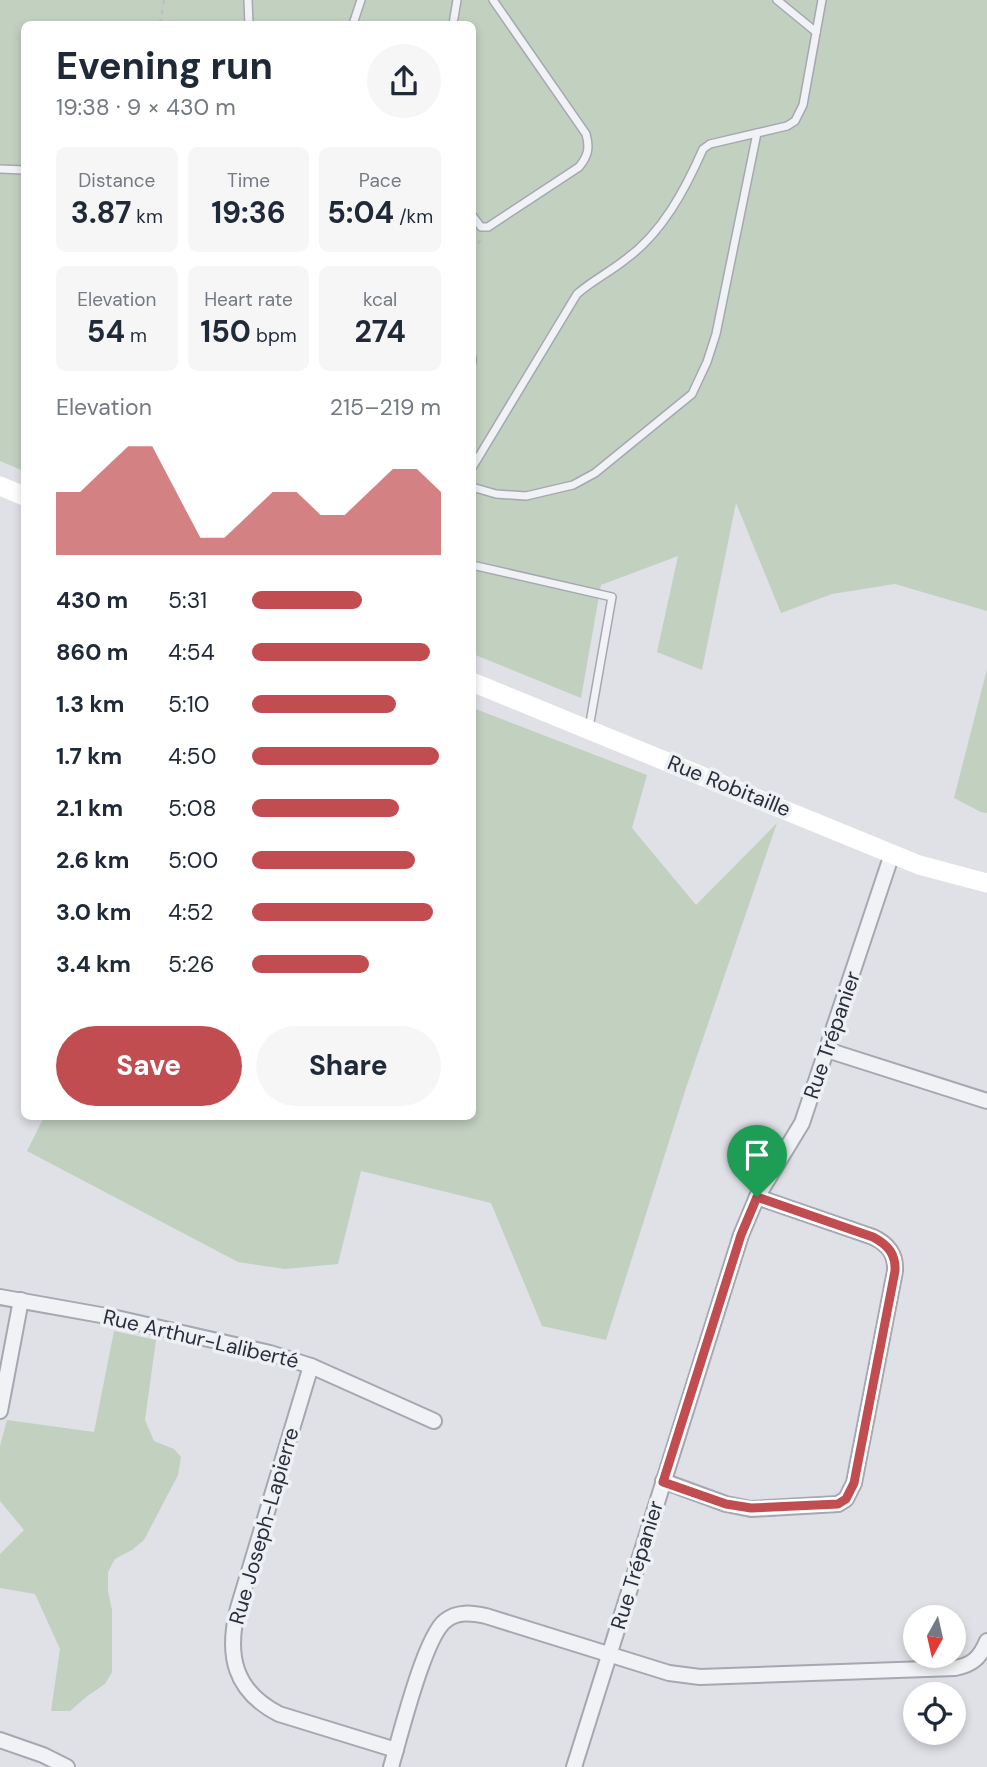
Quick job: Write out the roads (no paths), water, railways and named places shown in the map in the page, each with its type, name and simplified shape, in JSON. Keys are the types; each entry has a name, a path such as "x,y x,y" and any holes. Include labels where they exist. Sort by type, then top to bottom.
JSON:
{"street":[{"path":"0,486 21,495"},
{"name":"Rue Robitaille","path":"476,684 919,865 987,883"},
{"name":"Rue Trépanier","path":"573,1767 741,1235 757,1197 802,1123 892,854"},
{"path":"827,1050 987,1101"},
{"path":"663,1482 726,1504 751,1508 838,1504 846,1499 854,1483 895,1271 894,1257 883,1242 873,1237 757,1197"},
{"name":"Rue Arthur-Laliberté","path":"0,1297 200,1336 312,1366 434,1421"},
{"path":"0,1410 21,1300"},
{"name":"Rue Joseph-Lapierre","path":"312,1366 237,1608 233,1655 237,1674 255,1699 268,1709 396,1750"},
{"path":"391,1767 427,1650 438,1629 446,1619 472,1613 668,1673 713,1677 955,1668 975,1661 982,1654 987,1641"},
{"path":"0,1740 43,1755 67,1767"}],"lane":[{"path":"248,0 249,21"},
{"path":"354,21 361,0"},
{"path":"454,21 457,0"},
{"path":"476,220 481,227 488,227 579,167 587,156 589,144 586,134 493,0"},
{"path":"777,0 816,32"},
{"path":"476,461 578,294 626,259 663,224 703,149 710,144 788,126 795,121 803,105 822,0"},
{"path":"476,488 496,494 526,496 573,485 595,473 692,394 716,334 757,133"},
{"path":"0,169 21,170"},
{"path":"476,566 612,597 589,729"}]}
